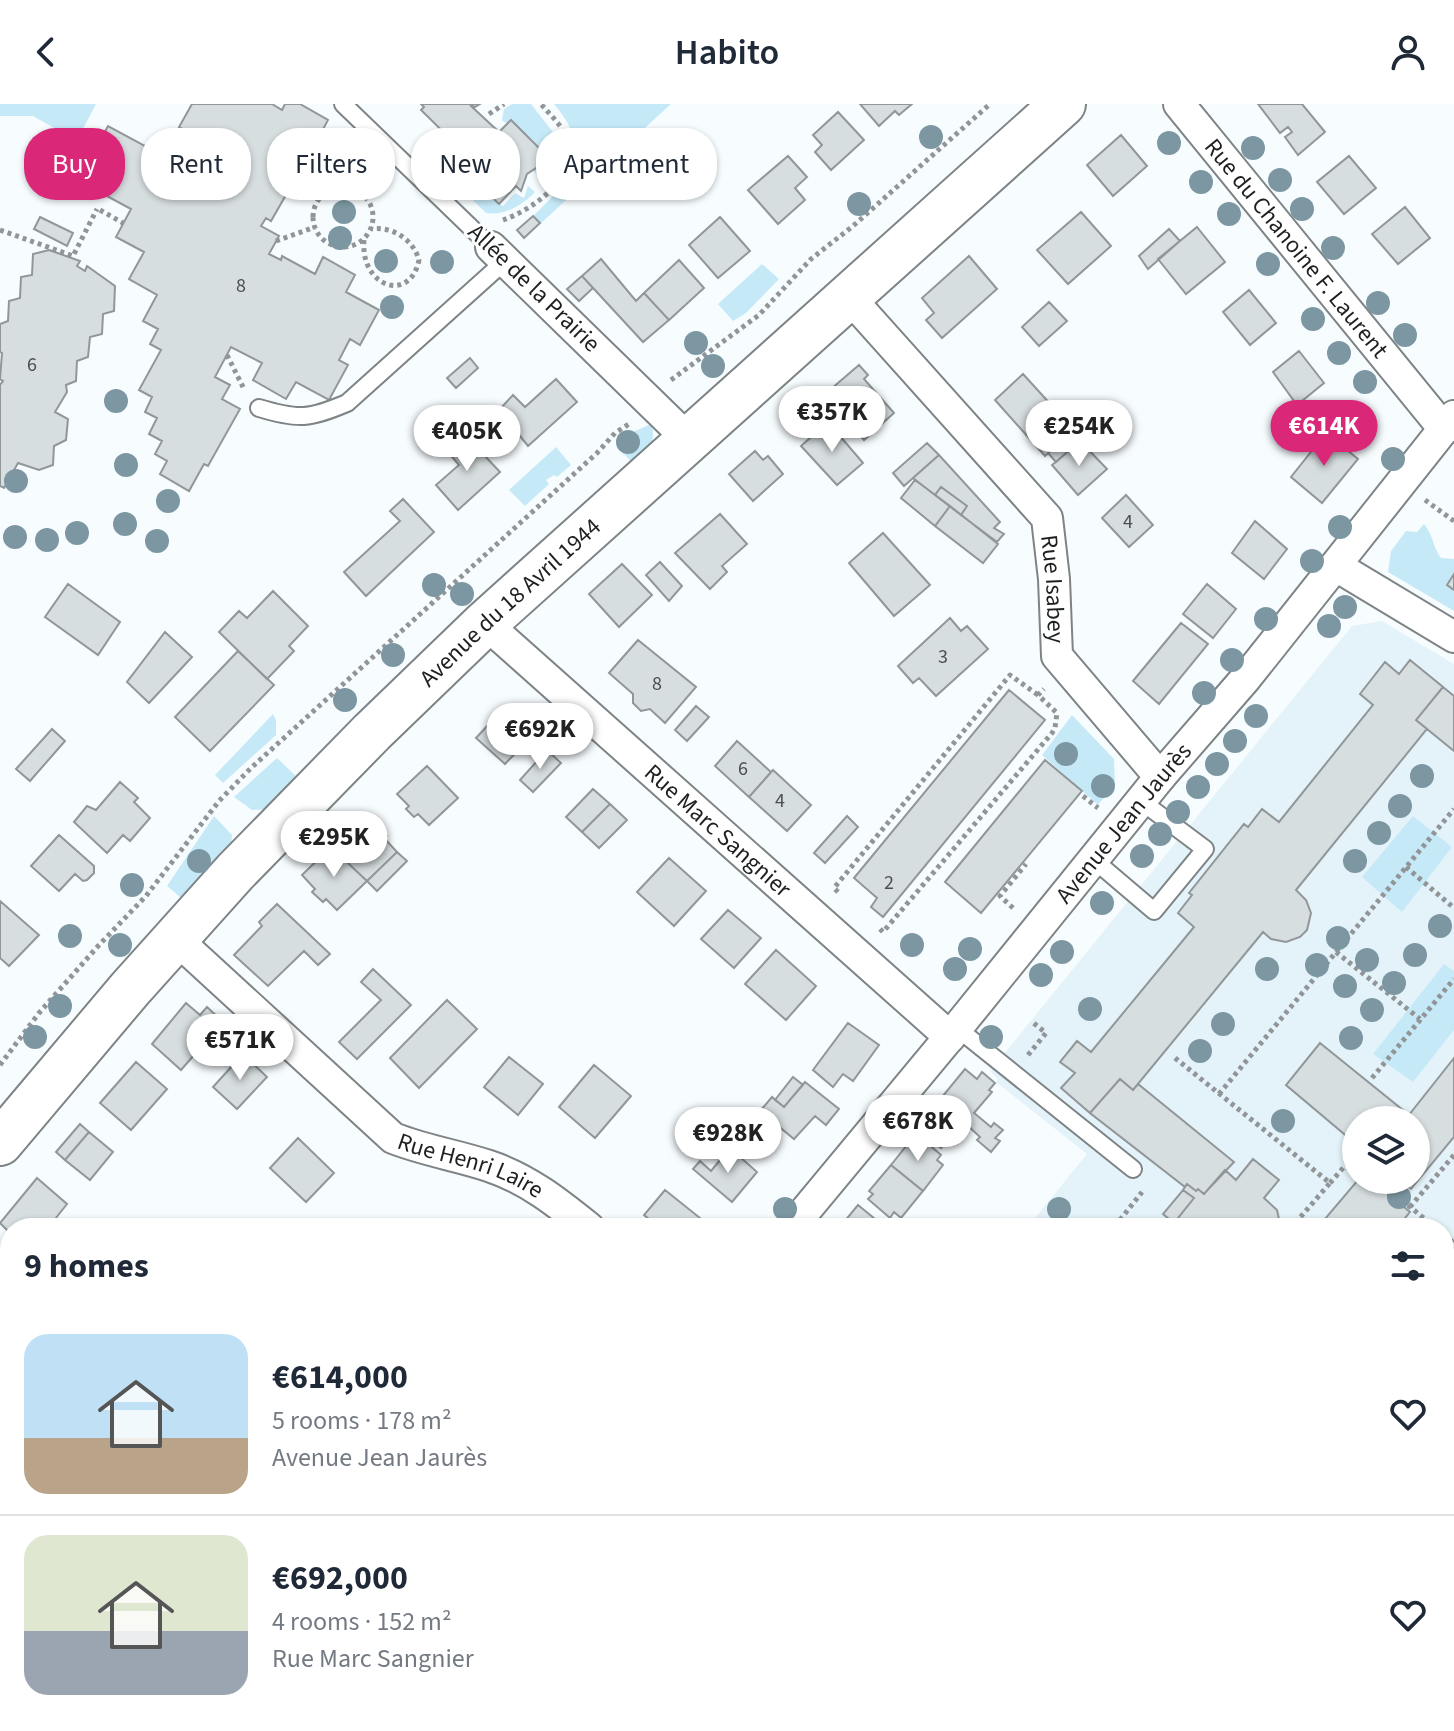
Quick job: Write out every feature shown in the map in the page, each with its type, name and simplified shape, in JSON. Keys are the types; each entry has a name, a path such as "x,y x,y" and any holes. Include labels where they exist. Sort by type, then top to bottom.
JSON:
{"street":[{"name":"Avenue du 18 Avril 1944","path":"0,1143 175,938 308,797 485,623 1063,104"},
{"name":"Rue du Chanoine F. Laurent","path":"1179,104 1449,422"},
{"name":"Allée de la Prairie","path":"492,248 689,440"},
{"name":"Rue Isabey","path":"849,297 1047,518 1054,579 1057,656 1160,777"},
{"name":"Avenue Jean Jaurès","path":"799,1218 954,1033 1160,777 1246,678 1449,422"},
{"path":"1336,566 1454,637"},
{"name":"Rue Marc Sangnier","path":"485,623 847,946 954,1033"},
{"name":"Rue Henri Laire","path":"175,938 393,1138 426,1151 490,1166 539,1189 576,1218"}],"lane":[{"name":"Allée de la Prairie","path":"343,104 492,248"},
{"path":"259,408 286,416 314,417 347,403 492,248"},
{"path":"1094,860 1154,911 1205,849 1141,801"},
{"path":"954,1033 1014,1073 1133,1169"}],"path":[{"path":"489,114 504,104"},
{"path":"492,248 495,223 531,207 562,174 569,152 566,137 541,104"},
{"path":"0,1065 39,1013 146,896 219,801 251,768 597,453 615,433 639,417 664,392 673,376 759,315 811,259 853,226 990,104"},
{"path":"343,187 359,191 370,203 373,212 371,229 364,239 355,244 336,246 320,235 315,227 314,211 318,201 327,191 343,187"},
{"path":"0,230 73,256 98,210 123,223"},
{"path":"276,241 315,227"},
{"path":"364,239 366,265 373,277 393,285 412,278 419,260 414,248 392,230 371,229"},
{"path":"227,355 253,405 259,408"},
{"path":"1431,504 1454,521"},
{"path":"1038,695 1067,668"},
{"path":"846,899 834,888 1010,675 1057,713 1052,733 883,932 868,919 847,946"},
{"path":"1219,1094 1454,809"},
{"path":"1026,864 1000,896 1037,930"},
{"path":"1406,867 1454,908"},
{"path":"1336,952 1420,1019"},
{"path":"1372,1078 1454,979"},
{"path":"1014,1073 1046,1033 1031,1021"},
{"path":"1175,1058 1330,1183"},
{"path":"1410,1207 1454,1155"},
{"path":"1300,1218 1342,1169"},
{"path":"1394,1194 1424,1218"}],"shaded area":[{"path":"0,104 96,104 83,128 54,128 33,116 0,116"},
{"path":"512,104 531,104 550,128 536,128 536,145 511,121 507,124 502,120 504,109"},
{"path":"554,104 671,104 645,128 570,128"},
{"path":"528,186 535,192 513,208 500,213 486,213 473,200 495,200 503,206 509,200 520,200 520,196 524,198"},
{"path":"548,200 566,200 540,224 533,216"},
{"path":"762,264 779,279 746,313 733,321 718,304"},
{"path":"651,424 652,441 634,465 616,445 624,436"},
{"path":"556,447 571,465 557,477 554,475 546,480 549,484 525,506 509,490"},
{"path":"1424,524 1441,558 1454,559 1454,611 1388,572 1391,551 1406,531 1417,532"},
{"path":"1382,621 1454,664 1454,1218 1035,1218 1087,1154 996,1082 998,1079 990,1071 1352,626"},
{"path":"273,714 276,735 223,783 215,775"},
{"path":"1072,715 1114,759 1115,784 1098,805 1042,755"},
{"path":"277,758 300,780 269,809 252,810 234,797"},
{"path":"214,816 232,835 231,848 185,901 167,886"},
{"path":"1413,816 1452,847 1402,912 1362,877"},
{"path":"1444,964 1454,971 1454,1030 1413,1082 1373,1054"}],"building":[{"path":"192,104 272,104 282,110 285,104 300,104 328,120 324,128 267,128 267,200 283,200 271,221 266,218 261,226 279,236 269,254 281,260 282,256 315,274 323,257 355,275 346,292 379,310 360,345 350,339 339,360 348,365 329,400 296,382 286,399 253,380 262,363 231,347 215,377 230,385 222,399 240,409 208,466 204,464 189,491 160,474 167,461 155,454 162,441 149,434 157,418 145,412 152,397 139,390 161,350 150,344 158,329 143,321 157,295 129,279 144,252 116,237 131,209 114,200 125,200 125,135 141,144 141,200 251,200 251,128 179,127"},
{"path":"421,104 480,104 475,107 470,105 495,128 439,128 421,110 424,107"},
{"path":"860,104 912,104 899,115 895,111 879,126"},
{"path":"1258,104 1302,104 1325,132 1298,155 1285,137 1292,132 1288,127 1280,133"},
{"path":"838,112 864,140 831,170 815,152 822,145 813,135"},
{"path":"511,120 519,128 503,128"},
{"path":"520,129 536,145 536,168 527,174 521,191"},
{"path":"1121,135 1147,166 1113,196 1087,165"},
{"path":"788,156 807,177 795,188 805,200 778,224 748,190"},
{"path":"1349,156 1376,188 1344,214 1317,182"},
{"path":"1405,207 1430,238 1398,264 1372,234"},
{"path":"1081,212 1111,246 1068,284 1037,250"},
{"path":"533,216 540,223 524,238 517,230"},
{"path":"40,217 73,233 67,246 34,229"},
{"path":"720,217 750,251 718,278 689,245"},
{"path":"1197,227 1225,262 1186,294 1158,259"},
{"path":"1169,229 1180,241 1148,269 1139,256"},
{"path":"49,250 80,261 77,266 85,271 87,266 115,286 114,311 103,314 102,334 90,337 88,357 77,361 76,381 66,385 67,392 55,412 68,419 66,440 54,446 53,465 39,470 18,463 4,488 0,486 0,385 3,381 0,379 0,324 8,321 9,301 20,298 21,277 32,275 33,254"},
{"path":"969,256 997,289 942,338 926,320 934,313 922,298"},
{"path":"601,259 636,301 644,293 669,320 643,342 582,276"},
{"path":"679,260 704,288 669,320 644,293"},
{"path":"582,276 593,288 579,301 567,289"},
{"path":"1249,290 1276,323 1250,345 1223,312"},
{"path":"1049,302 1067,321 1039,346 1022,327"},
{"path":"1299,351 1324,383 1297,405 1273,372"},
{"path":"470,358 478,368 456,388 447,378"},
{"path":"859,365 868,375 864,379 894,413 864,440 847,421 855,414 831,389"},
{"path":"1023,374 1074,430 1045,456 995,400"},
{"path":"556,379 577,402 528,446 499,410 513,395 525,407"},
{"path":"828,422 863,463 837,485 801,446"},
{"path":"1072,431 1080,441 1056,462 1048,453"},
{"path":"1326,433 1358,459 1322,503 1291,477"},
{"path":"465,435 500,472 458,510 436,485 459,465 447,451"},
{"path":"1080,441 1107,469 1078,495 1052,465"},
{"path":"927,443 939,455 904,486 893,473"},
{"path":"755,451 763,460 768,456 783,474 753,501 729,474"},
{"path":"939,455 1000,522 994,528 1004,534 997,542 961,515 967,506 941,487 935,495 913,478"},
{"path":"915,480 950,506 935,526 901,498"},
{"path":"941,487 967,506 961,515 935,495"},
{"path":"1126,495 1153,525 1129,547 1102,518"},
{"path":"403,499 434,532 366,596 344,572 400,521 390,511"},
{"path":"950,506 998,544 983,563 935,526"},
{"path":"720,514 747,544 722,566 727,572 710,589 675,553"},
{"path":"1255,521 1287,549 1264,579 1232,553"},
{"path":"883,533 930,585 894,616 849,563"},
{"path":"660,562 682,586 669,601 646,575"},
{"path":"622,564 652,595 619,627 589,594"},
{"path":"1454,574 1454,590 1447,585"},
{"path":"68,584 120,622 98,655 45,617"},
{"path":"1207,584 1236,609 1213,638 1183,614"},
{"path":"273,591 308,626 289,646 294,651 267,679 219,632 239,611 247,618"},
{"path":"950,618 961,631 967,626 988,649 936,696 919,678 913,683 898,666"},
{"path":"1181,623 1208,644 1159,704 1133,681"},
{"path":"165,632 192,657 149,703 127,682"},
{"path":"638,640 696,687 665,723 650,709 641,711 633,703 633,694 609,673"},
{"path":"238,651 274,685 210,751 175,717"},
{"path":"1410,660 1443,687 1416,720 1427,729 1296,890 1306,900 1311,913 1307,930 1300,937 1286,942 1271,939 1263,932 1133,1090 1120,1079 1090,1113 1061,1088 1075,1073 1060,1062 1077,1041 1091,1052 1194,927 1178,913 1192,895 1189,893 1244,824 1248,827 1262,809 1279,822 1373,705 1360,694 1385,662 1399,674"},
{"path":"1443,687 1454,696 1454,751 1416,720"},
{"path":"1009,690 1045,720 883,917 871,907 877,898 854,878"},
{"path":"696,706 709,717 687,741 675,730"},
{"path":"503,709 532,736 505,764 476,738"},
{"path":"52,729 65,741 30,781 16,769"},
{"path":"737,741 771,772 749,797 715,766"},
{"path":"547,750 561,763 533,792 520,780"},
{"path":"1045,760 1082,791 981,913 945,882"},
{"path":"427,766 458,798 429,825 418,814 414,817 406,809 409,806 397,794"},
{"path":"773,770 811,805 787,831 749,797"},
{"path":"120,782 138,798 134,802 150,818 130,841 123,835 107,853 74,822 87,806 96,810"},
{"path":"593,789 610,804 582,832 566,817"},
{"path":"610,804 627,820 599,848 582,832"},
{"path":"361,815 387,836 385,839 397,852 367,881 331,847"},
{"path":"847,816 858,827 825,863 814,853"},
{"path":"59,835 94,866 94,873 83,881 75,874 59,891 31,866"},
{"path":"331,847 367,881 337,910 326,899 323,902 312,892 315,889 302,875"},
{"path":"397,852 407,861 377,891 367,881"},
{"path":"669,858 706,891 674,926 637,892"},
{"path":"0,901 39,935 9,966 0,958"},
{"path":"277,904 330,954 318,965 304,951 268,986 234,955 262,926 259,922"},
{"path":"728,910 761,938 734,968 701,939"},
{"path":"776,950 816,986 786,1020 745,984"},
{"path":"373,969 411,1005 357,1059 339,1042 381,1000 361,982"},
{"path":"447,1000 477,1029 419,1088 390,1058"},
{"path":"186,1003 200,1015 207,1007 223,1022 181,1070 152,1044"},
{"path":"848,1023 879,1045 853,1081 843,1074 833,1087 813,1070"},
{"path":"1320,1043 1398,1106 1342,1106 1342,1132 1286,1085"},
{"path":"243,1054 267,1077 237,1109 213,1087"},
{"path":"509,1057 543,1084 518,1115 484,1087"},
{"path":"1454,1058 1454,1137 1430,1166 1430,1106 1416,1106"},
{"path":"136,1062 167,1089 131,1130 100,1103"},
{"path":"594,1065 631,1096 595,1138 559,1107"},
{"path":"965,1069 977,1079 982,1072 995,1083 989,1090 992,1092 974,1113 991,1127 994,1123 1003,1130 995,1138 1000,1141 991,1152 977,1140 980,1137 966,1124 951,1143 948,1140 941,1148 929,1139 936,1131 923,1120"},
{"path":"793,1077 803,1085 784,1107 775,1100"},
{"path":"1120,1079 1133,1090 1138,1084 1234,1162 1204,1194 1187,1184 1185,1187 1090,1113"},
{"path":"805,1082 839,1109 826,1125 815,1116 794,1139 760,1111 772,1097 784,1107"},
{"path":"80,1124 89,1132 65,1160 56,1152"},
{"path":"89,1132 113,1152 90,1180 65,1160"},
{"path":"920,1137 941,1155 937,1160 943,1165 923,1191 891,1165 911,1140 914,1142"},
{"path":"298,1138 334,1173 306,1202 270,1168"},
{"path":"730,1148 757,1172 732,1202 693,1169 700,1161 711,1171"},
{"path":"1253,1159 1279,1180 1264,1198 1277,1210 1279,1218 1178,1218 1194,1198 1183,1190 1187,1184 1204,1194 1225,1170 1236,1180"},
{"path":"891,1165 923,1191 901,1218 894,1212 890,1218 868,1199 873,1194 869,1191"},
{"path":"37,1178 67,1204 56,1218 4,1218"},
{"path":"665,1190 700,1218 648,1218 644,1215"},
{"path":"1183,1190 1194,1198 1178,1218 1168,1218 1163,1214"},
{"path":"1346,1194 1388,1194 1410,1212 1405,1218 1326,1218"},
{"path":"858,1205 874,1218 847,1218"}]}
